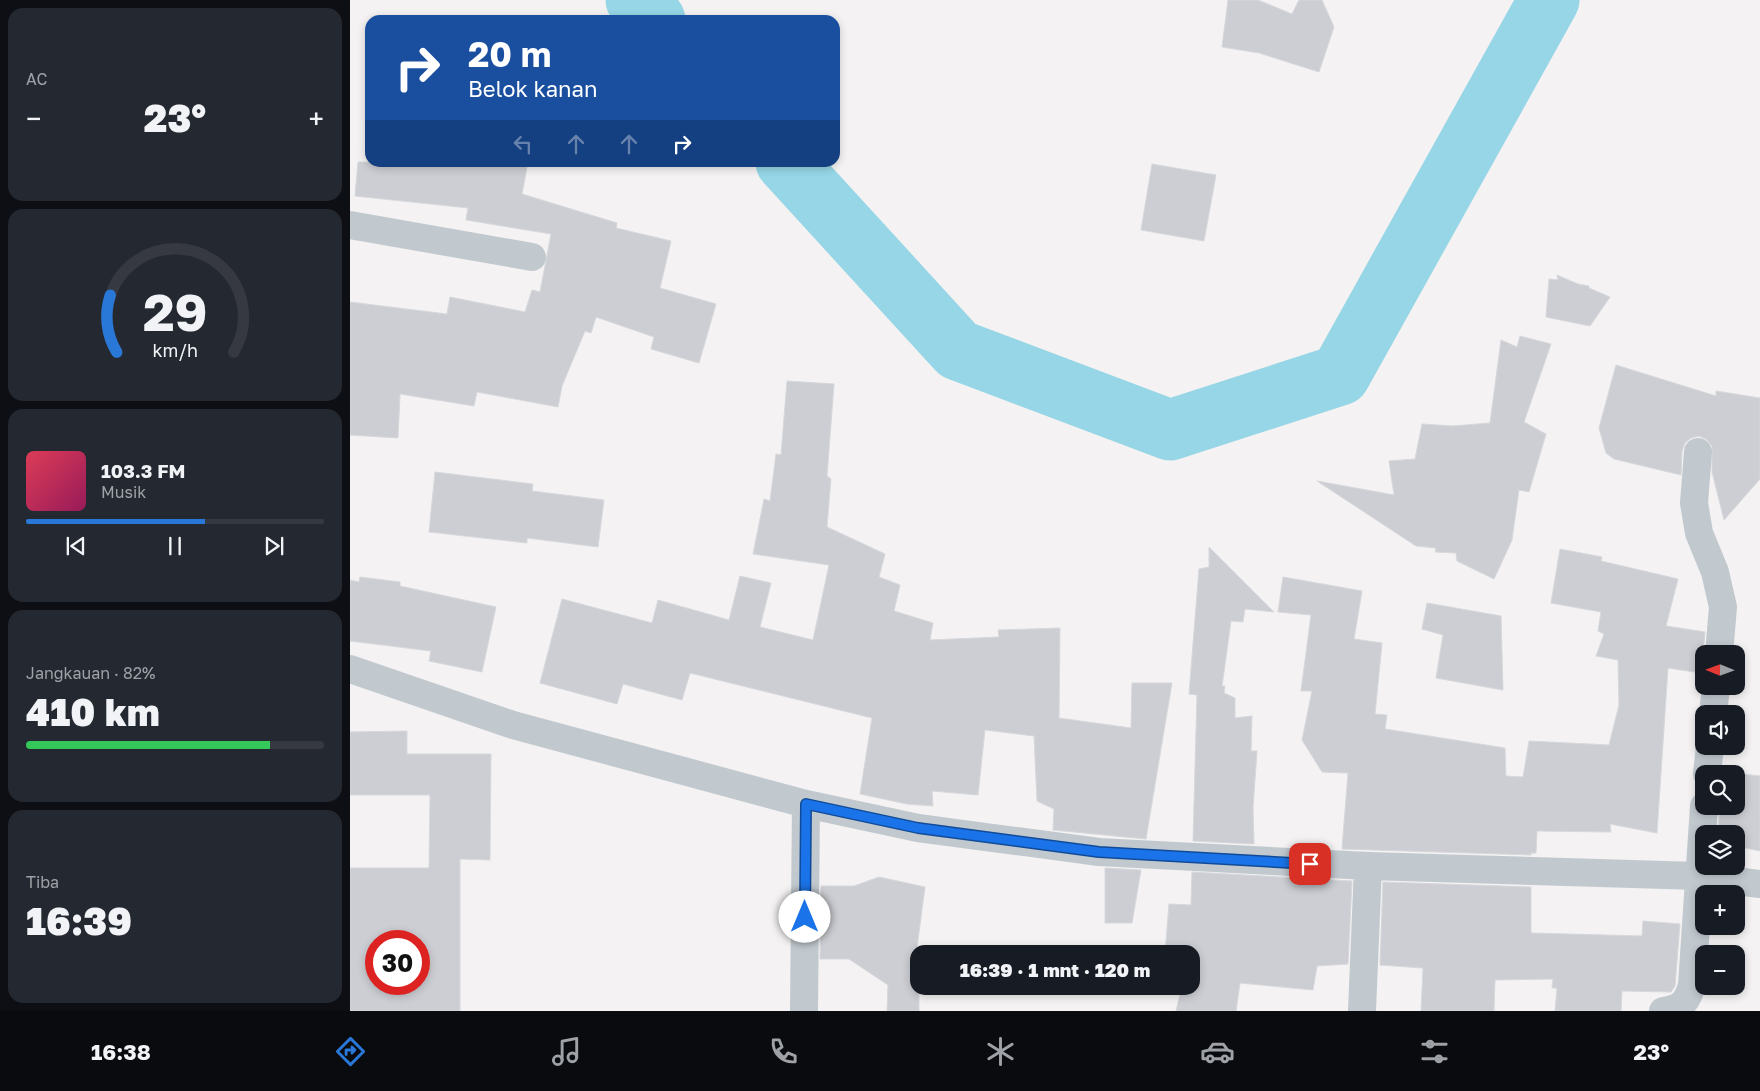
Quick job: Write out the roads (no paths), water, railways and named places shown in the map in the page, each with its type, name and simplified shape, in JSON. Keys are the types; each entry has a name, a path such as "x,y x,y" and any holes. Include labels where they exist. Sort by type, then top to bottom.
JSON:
{"street":[{"path":"350,225 532,257"},
{"path":"1698,452 1694,503 1699,534 1715,572 1723,607 1720,645"},
{"path":"350,669 513,725 806,804 918,828 1099,852 1368,866 1698,876 1760,884"},
{"path":"804,1011 806,804"},
{"path":"1662,1011 1679,1008 1685,1003 1690,990 1695,966 1698,876 1703,815"},
{"path":"1362,1011 1368,866"}],"waterway":[{"path":"636,0 650,15"},
{"path":"791,167 958,350 1170,430 1340,375 1549,0"}]}
